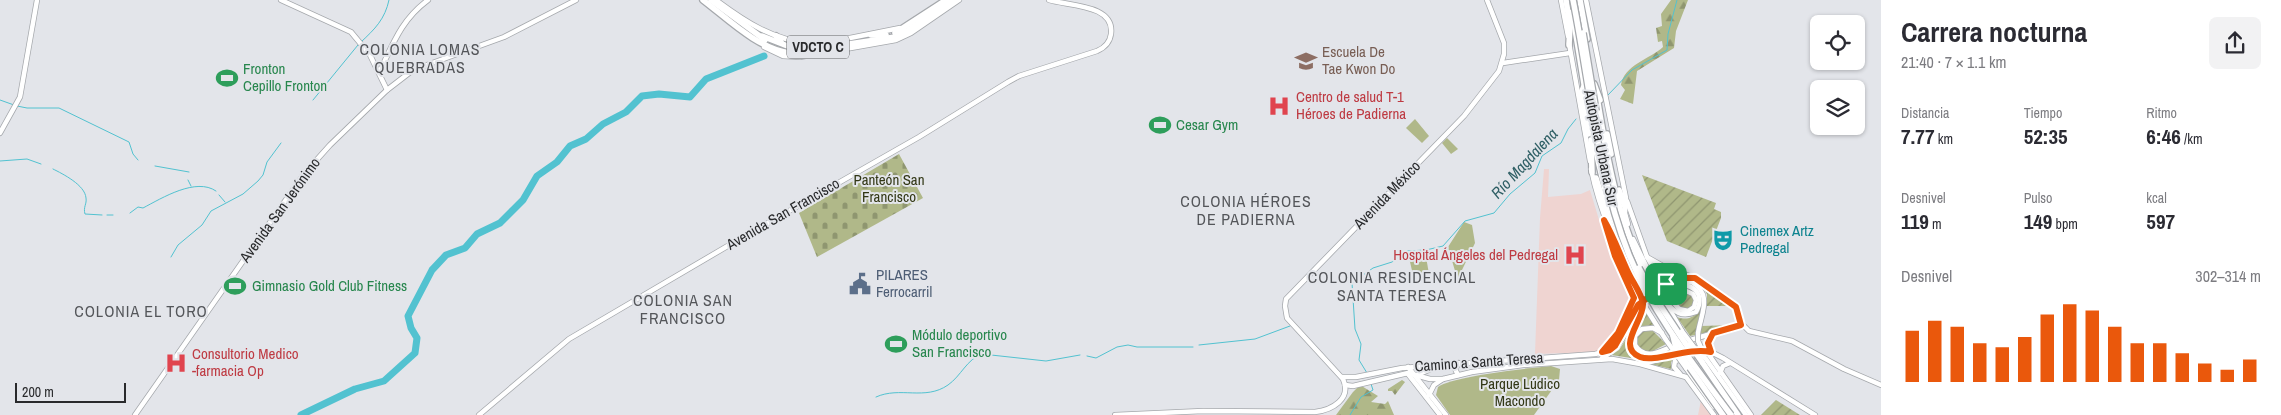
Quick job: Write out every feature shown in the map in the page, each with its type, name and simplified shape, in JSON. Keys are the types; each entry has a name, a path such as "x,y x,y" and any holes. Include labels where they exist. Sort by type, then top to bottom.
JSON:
{"highway":[{"name":"VDCTO C","path":"701,0 771,48 782,52 803,52 886,37 906,30 953,0"},
{"name":"VDCTO C","path":"711,0 769,43 788,49 811,48 886,37"},
{"name":"VDCTO C","path":"906,30 945,0"},
{"path":"1566,0 1570,26 1569,45"},
{"path":"1575,0 1585,28"},
{"path":"1575,0 1584,86 1610,214 1640,290 1650,308 1693,368 1733,415"},
{"name":"Autopista Urbana Sur","path":"1575,0 1599,147 1615,217 1646,292 1670,336 1733,415"},
{"name":"Autopista Urbana Sur","path":"1575,0 1612,190 1632,255 1656,300 1733,415"},
{"path":"1585,0 1585,28 1594,84 1619,208 1634,252 1682,332 1704,359 1733,415"},
{"path":"754,32 765,38 794,47 828,43"},
{"path":"871,35 886,37"},
{"path":"776,36 782,42"},
{"path":"836,52 877,43 886,37"},
{"path":"765,38 802,44 817,43"},
{"path":"771,48 792,58"},
{"path":"1594,84 1598,92 1620,195 1625,207"},
{"path":"1581,93 1584,86"},
{"path":"1576,87 1581,93 1588,134"},
{"path":"1587,104 1592,172"},
{"path":"1596,178 1614,237"},
{"path":"1670,336 1721,415"}],"main road":[{"path":"0,133 18,102 37,0"},
{"path":"379,73 405,20 413,11 428,0"},
{"name":"Avenida San Jerónimo","path":"135,415 304,174 330,145 387,90 413,70 511,34 576,0"},
{"path":"701,0 760,45 776,54 792,58 836,52"},
{"path":"716,0 735,14 776,36 794,42 817,43 828,43 871,35 907,25 945,0"},
{"path":"877,43 896,40 911,33 959,0"},
{"name":"Avenida San Francisco","path":"479,415 569,340 731,244 919,137 1019,76 1096,51 1107,44 1111,37 1111,29 1107,18 1102,14 1089,8 1050,0"},
{"path":"1561,0 1592,172 1615,256 1634,298 1618,333 1602,352"},
{"path":"1585,0 1626,198 1647,257 1669,297 1679,309 1688,311 1694,307 1696,300 1693,294 1676,286"},
{"path":"284,1 351,32 376,63 387,90"},
{"name":"Avenida México","path":"1345,385 1341,377 1287,318 1286,299 1482,97 1502,63 1504,42 1488,2"},
{"path":"1502,63 1570,53"},
{"path":"1599,359 1617,349 1640,308 1665,291 1676,286 1689,286 1698,292 1700,304 1696,312 1690,315 1679,315 1663,302 1662,296 1652,283 1632,236 1625,207 1626,198"},
{"path":"1604,220 1640,290 1643,302 1642,315 1630,336 1632,350 1639,357 1648,359 1692,350 1711,352 1815,415"},
{"path":"1647,257 1663,266 1695,278 1736,307 1741,325 1749,331 1792,341 1844,369 1881,385"},
{"path":"1602,352 1610,350 1615,346 1638,305 1666,284 1680,278 1695,278"},
{"path":"1666,284 1687,281 1701,288 1705,302 1698,333 1704,359 1746,415"},
{"path":"1643,302 1650,308 1662,333"},
{"path":"1721,415 1686,368 1670,336 1653,328 1642,330 1635,336 1635,346 1641,352 1652,354 1713,333 1741,325"},
{"path":"1711,352 1708,343 1713,333"},
{"name":"Camino a Santa Teresa","path":"1341,377 1356,377 1405,367 1602,352"},
{"path":"1714,415 1686,377 1675,370 1675,361 1706,354 1710,356 1720,374 1751,415"},
{"path":"1640,364 1668,355"},
{"name":"Camino a Santa Teresa","path":"1414,376 1443,379 1523,365 1599,359 1640,364"},
{"path":"1720,374 1724,366 1730,362"},
{"path":"1458,375 1455,369 1459,363"},
{"path":"1414,376 1441,364"},
{"path":"1640,364 1686,377"},
{"path":"1405,367 1408,373 1414,376"},
{"path":"1405,367 1414,376 1440,415"},
{"name":"Camino a Santa Teresa","path":"1345,385 1358,385 1408,373"},
{"name":"Camino a Santa Teresa","path":"1345,385 1356,377"},
{"path":"1418,383 1430,378"},
{"path":"1429,395 1434,385 1443,379"},
{"path":"1418,383 1446,415"},
{"path":"1115,415 1203,411 1319,411 1330,409 1340,402 1346,392 1345,385"}],"shaded area":[{"name":"Hospital Ángeles del Pedregal","path":"1544,169 1549,169 1548,197 1581,194 1590,190 1606,243 1631,296 1612,337 1601,352 1535,354 1540,218"},
{"path":"1701,400 1712,415 1698,415"}],"green space":[{"path":"1671,0 1688,0 1676,31 1674,48 1637,71 1633,104 1620,99 1625,90 1621,85 1627,72 1663,47 1662,41 1658,42 1656,28 1662,26 1661,14"},
{"path":"1415,119 1429,136 1422,143 1406,128"},
{"path":"1447,138 1458,149 1451,154 1442,143"},
{"name":"Panteón San Francisco","path":"899,154 923,198 817,257 799,213"},
{"path":"1642,175 1716,203 1714,209 1721,212 1721,218 1706,257 1667,241"},
{"path":"1464,222 1472,225 1475,243 1462,270 1462,281 1458,281 1448,247"},
{"path":"1425,251 1429,274 1413,275 1408,253"},
{"path":"1652,263 1680,276 1664,283"},
{"path":"1702,286 1728,306 1707,306 1707,294"},
{"path":"1681,290 1690,293 1694,301 1688,309 1681,307 1669,292"},
{"path":"1701,309 1695,335 1690,336 1677,317 1690,318"},
{"path":"1645,310 1655,325 1644,326 1637,330"},
{"path":"1733,325 1700,334 1701,326"},
{"path":"1652,330 1666,344 1651,352 1644,352 1637,344 1637,337 1641,331"},
{"path":"1628,336 1627,343 1629,349 1632,355 1638,359 1611,355 1619,350"},
{"path":"1676,357 1671,362 1671,369 1650,364"},
{"name":"Parque Lúdico Macondo","path":"1551,366 1560,369 1559,380 1534,415 1450,415 1436,395 1438,387 1459,379"},
{"path":"1402,380 1405,382 1395,395 1392,391 1388,391 1388,389"},
{"path":"1360,385 1378,396 1371,402 1385,404 1388,401 1394,415 1336,415"},
{"path":"1776,400 1800,415 1761,415"}],"waterway":[{"path":"361,42 379,23 385,13 389,0"},
{"path":"1608,95 1632,70 1667,50 1668,34 1677,0"},
{"path":"313,100 358,45"},
{"path":"301,415 355,389 384,381 415,353 417,338 411,328 408,316 432,270 446,255 465,248 477,234 500,223 523,200 537,176 557,162 570,146 586,139 603,124 626,112 642,96 659,94 690,97 706,79 764,56"},
{"path":"0,100 14,105"},
{"path":"17,106 27,108 59,108 129,142 133,154 138,160"},
{"name":"Río Magdalena","path":"1367,373 1359,360 1361,344 1355,329 1352,283 1373,268 1392,262 1407,251 1426,250 1443,246 1465,221 1494,213 1510,194 1535,173 1542,156 1561,143 1576,119"},
{"path":"171,257 178,245 202,225 211,211 243,194 258,181 263,175 267,162 281,143"},
{"path":"0,161 27,159 41,164"},
{"path":"155,166 189,172"},
{"path":"53,169 73,180 85,193 85,214 102,215"},
{"path":"188,180 191,186"},
{"path":"130,213 138,207 143,208 179,190 199,186 208,187 216,191"},
{"path":"219,195 225,202"},
{"path":"107,215 113,215"},
{"path":"1199,345 1255,339 1290,326"},
{"path":"1087,356 1096,358 1117,347 1128,345 1137,347 1193,347"},
{"path":"876,397 885,394 921,393 939,390 953,381 972,360 982,354 1046,361 1080,355"},
{"name":"Río Magdalena","path":"1350,415 1361,397 1373,390 1371,384"}],"place":[{"name":"Escuela De Tae Kwon Do","path":"1306,61"},
{"name":"Fronton Cepillo Fronton","path":"227,78"},
{"name":"Centro de salud T-1 Héroes de Padierna","path":"1279,106"},
{"name":"Cesar Gym","path":"1160,125"},
{"name":"Cinemex Artz Pedregal","path":"1723,240"},
{"name":"Hospital Ángeles del Pedregal","path":"1575,255"},
{"name":"PILARES Ferrocarril","path":"860,284"},
{"name":"Gimnasio Gold Club Fitness","path":"235,286"},
{"name":"Módulo deportivo San Francisco","path":"896,344"},
{"name":"Consultorio Medico -farmacia Op","path":"176,363"}],"district":[{"name":"COLONIA LOMAS QUEBRADAS","path":"420,58"},
{"name":"COLONIA HÉROES DE PADIERNA","path":"1246,210"},
{"name":"COLONIA RESIDENCIAL SANTA TERESA","path":"1392,286"},
{"name":"COLONIA SAN FRANCISCO","path":"683,309"},
{"name":"COLONIA EL TORO","path":"141,311"}],"route":[{"path":"1666,284 1638,305 1615,346 1610,350 1602,352 1618,333 1634,298 1632,289 1615,256 1604,220 1614,237 1622,260 1637,292 1643,302 1642,315 1630,336 1630,346 1635,354 1648,359 1692,350 1711,352 1708,343 1713,333 1741,325 1736,307 1695,278 1680,278 1666,284"}]}
